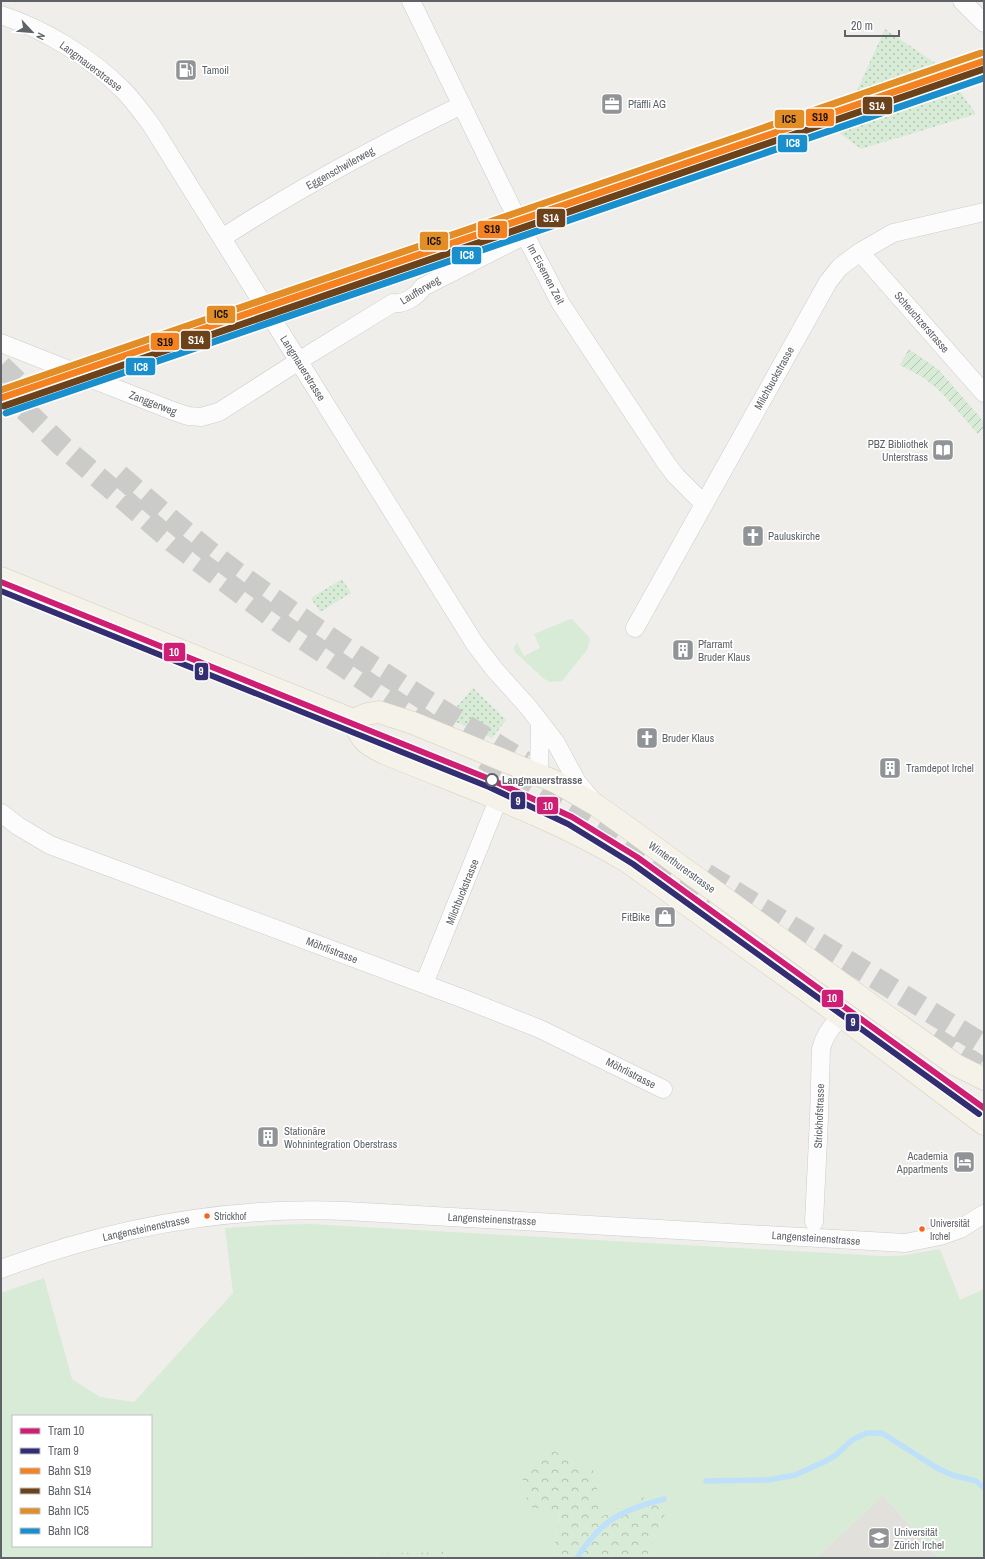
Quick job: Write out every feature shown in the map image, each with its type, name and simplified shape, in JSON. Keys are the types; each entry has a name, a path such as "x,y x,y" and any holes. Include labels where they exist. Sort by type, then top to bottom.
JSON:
{"main road":[{"path":"1,578 353,720 358,733 366,744 384,753 543,818 628,862 841,1016 984,1124"},
{"name":"Winterthurerstrasse","path":"353,720 367,714 379,712 414,723 539,774 570,789 596,804 878,1010 956,1064 984,1079"}],"street":[{"name":"Im Eisernen Zeit","path":"411,1 524,235 561,304 666,463 676,476 704,504"},
{"path":"962,1 984,23"},
{"name":"Langmauerstrasse","path":"1,15 40,30 63,43 105,74 123,90 152,126 475,644 494,669 529,708 556,743 577,782 596,804"},
{"name":"Eggenschwilerweg","path":"222,238 282,200 375,148 462,105"},
{"name":"Milchbuckstrasse","path":"635,628 828,282 840,267 860,252 893,233 984,212"},
{"name":"Laufferweg","path":"298,361 393,304 400,304 419,293 423,287 524,235"},
{"name":"Scheuchzerstrasse","path":"860,252 984,393"},
{"name":"Zanggerweg","path":"1,343 173,411 188,416 201,417 219,412 298,361"},
{"path":"539,774 540,723"},
{"name":"Milchbuckstrasse","path":"424,984 498,800"},
{"name":"Möhrlistrasse","path":"1,813 18,826 50,845 424,984 540,1029 578,1046 663,1089"},
{"name":"Strickhofstrasse","path":"814,1222 821,1049 823,1039 841,1016"},
{"name":"Langensteinenstrasse","path":"1,1269 35,1256 139,1227 207,1216 266,1210 354,1212 905,1243 940,1236 960,1228 984,1214"}],"shaded area":[{"name":"Universität Zürich Irchel","path":"883,1495 934,1553 984,1558 816,1558"}],"green space":[{"path":"885,29 944,69 976,114 861,149 838,132"},
{"path":"909,349 939,370 984,422 984,428 978,434 942,393 924,378 900,365"},
{"path":"342,579 351,593 320,612 311,598"},
{"path":"572,619 589,637 590,640 587,650 562,681 549,682 515,652 514,647 517,643 524,656 540,648 534,634"},
{"path":"473,688 506,720 492,738 447,718"},
{"path":"311,1224 882,1256 900,1256 940,1249 960,1300 984,1289 984,1558 939,1558 883,1495 816,1558 646,1558 666,1512 641,1496 599,1518 560,1510 553,1558 444,1558 443,1552 303,1555 302,1558 1,1558 1,1293 44,1278 72,1379 100,1397 134,1402 233,1293 225,1228"},
{"path":"548,1448 596,1472 599,1518 641,1496 666,1512 646,1558 553,1558 560,1511 529,1507 521,1472"},
{"path":"443,1552 444,1558 302,1558 303,1555"}],"waterway":[{"path":"706,1481 768,1480 795,1475 836,1455 852,1440 867,1433 882,1433 937,1468 952,1475 976,1481 984,1488"},
{"path":"577,1558 595,1534 614,1518 624,1512 664,1499"}],"tunnel":[{"path":"1,366 30,394"},
{"path":"1,387 62,446 173,542 284,626 433,727"},
{"path":"119,475 206,549 271,597 379,670 525,762"},
{"path":"484,759 712,899"},
{"path":"706,874 984,1045"},
{"path":"933,1037 984,1069"}],"tram line":[{"name":"10","path":"1,582 492,780 572,817 637,857 984,1108"},
{"name":"9","path":"1,591 489,787 568,824 633,864 979,1114"}],"rail line":[{"name":"IC5","path":"1,390 981,53"},
{"name":"S19","path":"1,398 984,61"},
{"name":"S14","path":"4,406 984,69"},
{"name":"IC8","path":"6,413 984,78"}],"place":[{"name":"Tamoil","path":"186,70"},
{"name":"Pfäffli AG","path":"612,104"},
{"name":"PBZ Bibliothek Unterstrass","path":"943,450"},
{"name":"Pauluskirche","path":"753,536"},
{"name":"Pfarramt Bruder Klaus","path":"683,650"},
{"name":"Bruder Klaus","path":"647,738"},
{"name":"Tramdepot Irchel","path":"890,768"},
{"name":"Langmauerstrasse","path":"492,780"},
{"name":"FitBike","path":"665,917"},
{"name":"Stationäre Wohnintegration Oberstrass","path":"268,1137"},
{"name":"Academia Appartments","path":"964,1162"},
{"name":"Strickhof","path":"207,1216"},
{"name":"Universität Irchel","path":"922,1229"},
{"name":"Universität Zürich Irchel","path":"879,1538"}]}
